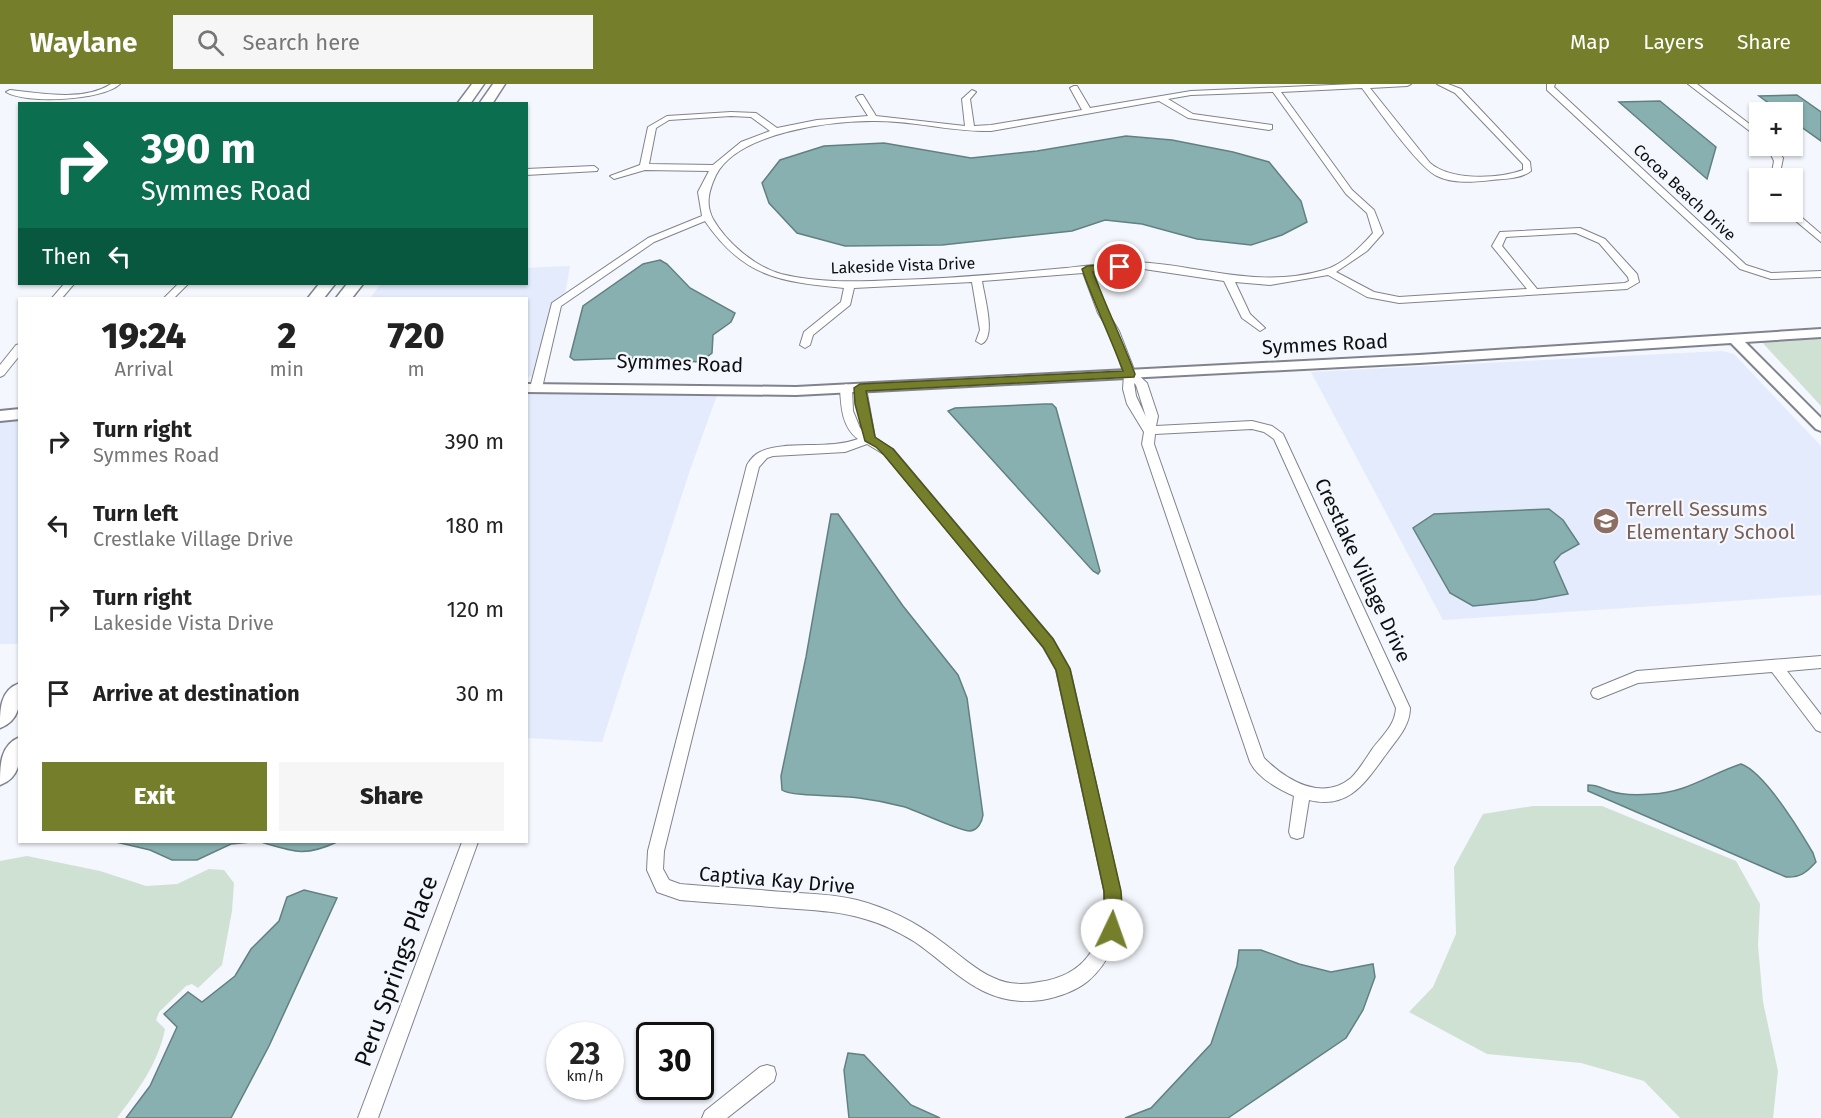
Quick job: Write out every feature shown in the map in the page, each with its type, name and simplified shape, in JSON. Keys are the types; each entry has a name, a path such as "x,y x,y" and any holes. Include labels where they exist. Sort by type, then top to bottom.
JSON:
{"main road":[{"path":"464,102 478,84"},
{"path":"478,102 489,84"},
{"path":"486,102 499,84"},
{"path":"317,297 326,285"},
{"path":"345,297 354,285"},
{"path":"0,718 18,695"},
{"path":"0,774 18,750"}],"street":[{"path":"10,92 77,95 111,89 116,84"},
{"path":"532,384 556,305 651,240 707,217 703,192 715,168 744,144 776,131 817,123 873,118 970,129 991,128 1191,93 1407,84"},
{"path":"1364,86 1427,165 1438,174 1454,178 1516,175 1527,171 1527,164 1458,90 1441,84"},
{"name":"Cocoa Beach Drive","path":"1551,84 1550,88 1743,267 1752,272 1773,277 1821,274"},
{"path":"1692,84 1749,128"},
{"path":"1074,88 1088,112"},
{"name":"Lakeside Vista Drive","path":"707,217 718,233 747,261 774,275 800,281 849,285 976,278 1137,265 1228,279 1270,282 1329,272 1364,249 1378,233 1371,213 1349,192 1275,90"},
{"path":"970,129 966,99 972,92"},
{"path":"860,97 873,118"},
{"path":"1161,99 1191,116 1269,127"},
{"path":"644,167 652,127 667,118 753,115 776,131"},
{"path":"615,176 644,167 715,168"},
{"path":"528,172 594,169"},
{"path":"1802,222 1821,238"},
{"path":"1329,272 1371,295 1399,300 1534,292 1626,286 1634,282 1633,276 1602,241 1592,235 1577,230 1503,234 1497,246 1534,292"},
{"name":"Crestlake Village Drive","path":"1087,269 1103,313 1114,331 1130,374 1127,384 1139,418 1149,430 1148,444 1258,762 1281,783 1302,791 1316,795 1343,791 1354,784 1401,722 1403,715 1400,700 1279,437 1275,432 1260,426 1245,425 1149,430"},
{"path":"976,278 985,330 981,341"},
{"path":"1228,279 1246,316 1260,328"},
{"path":"58,297 68,285"},
{"path":"170,297 182,285"},
{"path":"805,345 808,334 846,303 849,285"},
{"name":"Symmes Road","path":"532,384 749,392 860,388 1419,358 1821,333"},
{"path":"1734,338 1821,426"},
{"path":"0,373 18,350"},
{"name":"Captiva Kay Drive","path":"838,388 855,430 880,444 889,452 1048,643 1063,669 1112,891 1114,911 1112,930 1105,948 1095,963 1078,978 1061,987 1025,994 1000,991 980,983 924,939 898,923 865,910 832,903 680,892 663,886 655,870 656,851 753,465 763,455 772,452 845,448 869,439"},
{"path":"860,388 861,404 869,428 869,439"},
{"path":"0,409 18,408"},
{"path":"0,416 18,414"},
{"path":"1598,693 1637,677 1821,662"},
{"path":"1775,665 1821,726"},
{"path":"1297,832 1302,791"},
{"name":"Peru Springs Place","path":"368,1118 470,843"},
{"path":"712,1118 767,1074"}],"shaded area":[{"path":"1797,95 1821,112 1821,141 1803,128 1803,102 1767,102 1759,96"},
{"path":"1660,101 1716,147 1707,179 1619,102"},
{"path":"1126,136 1172,140 1269,162 1301,201 1307,222 1282,235 1251,245 1197,239 1142,224 1105,220 1072,231 942,245 845,246 797,233 769,203 762,183 780,160 824,146 884,143 971,158 1037,151"},
{"path":"660,260 667,264 690,288 735,313 731,322 713,335 712,353 700,362 631,358 574,360 570,357 583,306 643,264"},
{"path":"570,266 565,294 551,305 534,376 528,377 528,297 371,297 380,285 528,285 528,268"},
{"name":"Terrell Sessums Elementary School","path":"1722,351 1734,354 1821,446 1821,595 1443,620 1311,372"},
{"path":"528,392 717,395 690,470 602,742 528,738"},
{"path":"1052,404 1056,408 1100,571 1098,574 948,411 955,408"},
{"path":"18,418 17,644 0,644 0,420"},
{"path":"1549,509 1563,520 1579,544 1561,554 1554,562 1568,594 1535,600 1473,606 1450,593 1413,528 1434,514"},
{"path":"831,514 838,514 903,606 958,675 967,698 983,815 979,825 973,830 958,828 905,807 888,803 852,797 796,794 782,790 781,776 806,657"},
{"path":"1741,764 1750,769 1770,790 1791,817 1813,853 1816,862 1803,874 1786,877 1588,791 1588,785 1625,794 1664,793 1687,787"},
{"path":"120,843 241,843 231,844 197,860 172,860 150,850"},
{"path":"264,843 335,843 308,851"},
{"path":"304,890 337,898 269,1046 231,1118 126,1118 150,1086 177,1027 164,1014 188,992 202,1002 235,976 251,949 279,921 287,897"},
{"path":"1239,950 1261,950 1299,964 1331,972 1373,964 1375,977 1363,1010 1346,1038 1228,1118 1125,1118 1151,1108 1211,1044 1237,966"},
{"path":"848,1053 864,1055 911,1105 940,1118 849,1118 844,1070"}],"green space":[{"path":"1821,336 1821,406 1760,340"},
{"path":"1533,806 1602,806 1736,861 1760,904 1758,945 1763,1002 1778,1071 1773,1118 1680,1118 1644,1081 1581,1063 1487,1054 1409,1012 1433,987 1456,934 1454,867 1483,814"},
{"path":"27,856 100,871 146,886 177,884 209,869 224,870 234,883 232,911 222,965 198,988 192,984 186,986 159,1012 156,1020 165,1029 158,1054 140,1087 117,1118 0,1118 0,861"}],"place":[{"name":"Terrell Sessums Elementary School","path":"1606,521"}],"route":[{"path":"1112,930 1114,911 1112,891 1063,669 1048,643 889,452 880,444 869,439 869,428 861,404 860,388 1130,374 1114,331 1103,313 1087,269 1120,267"}]}
